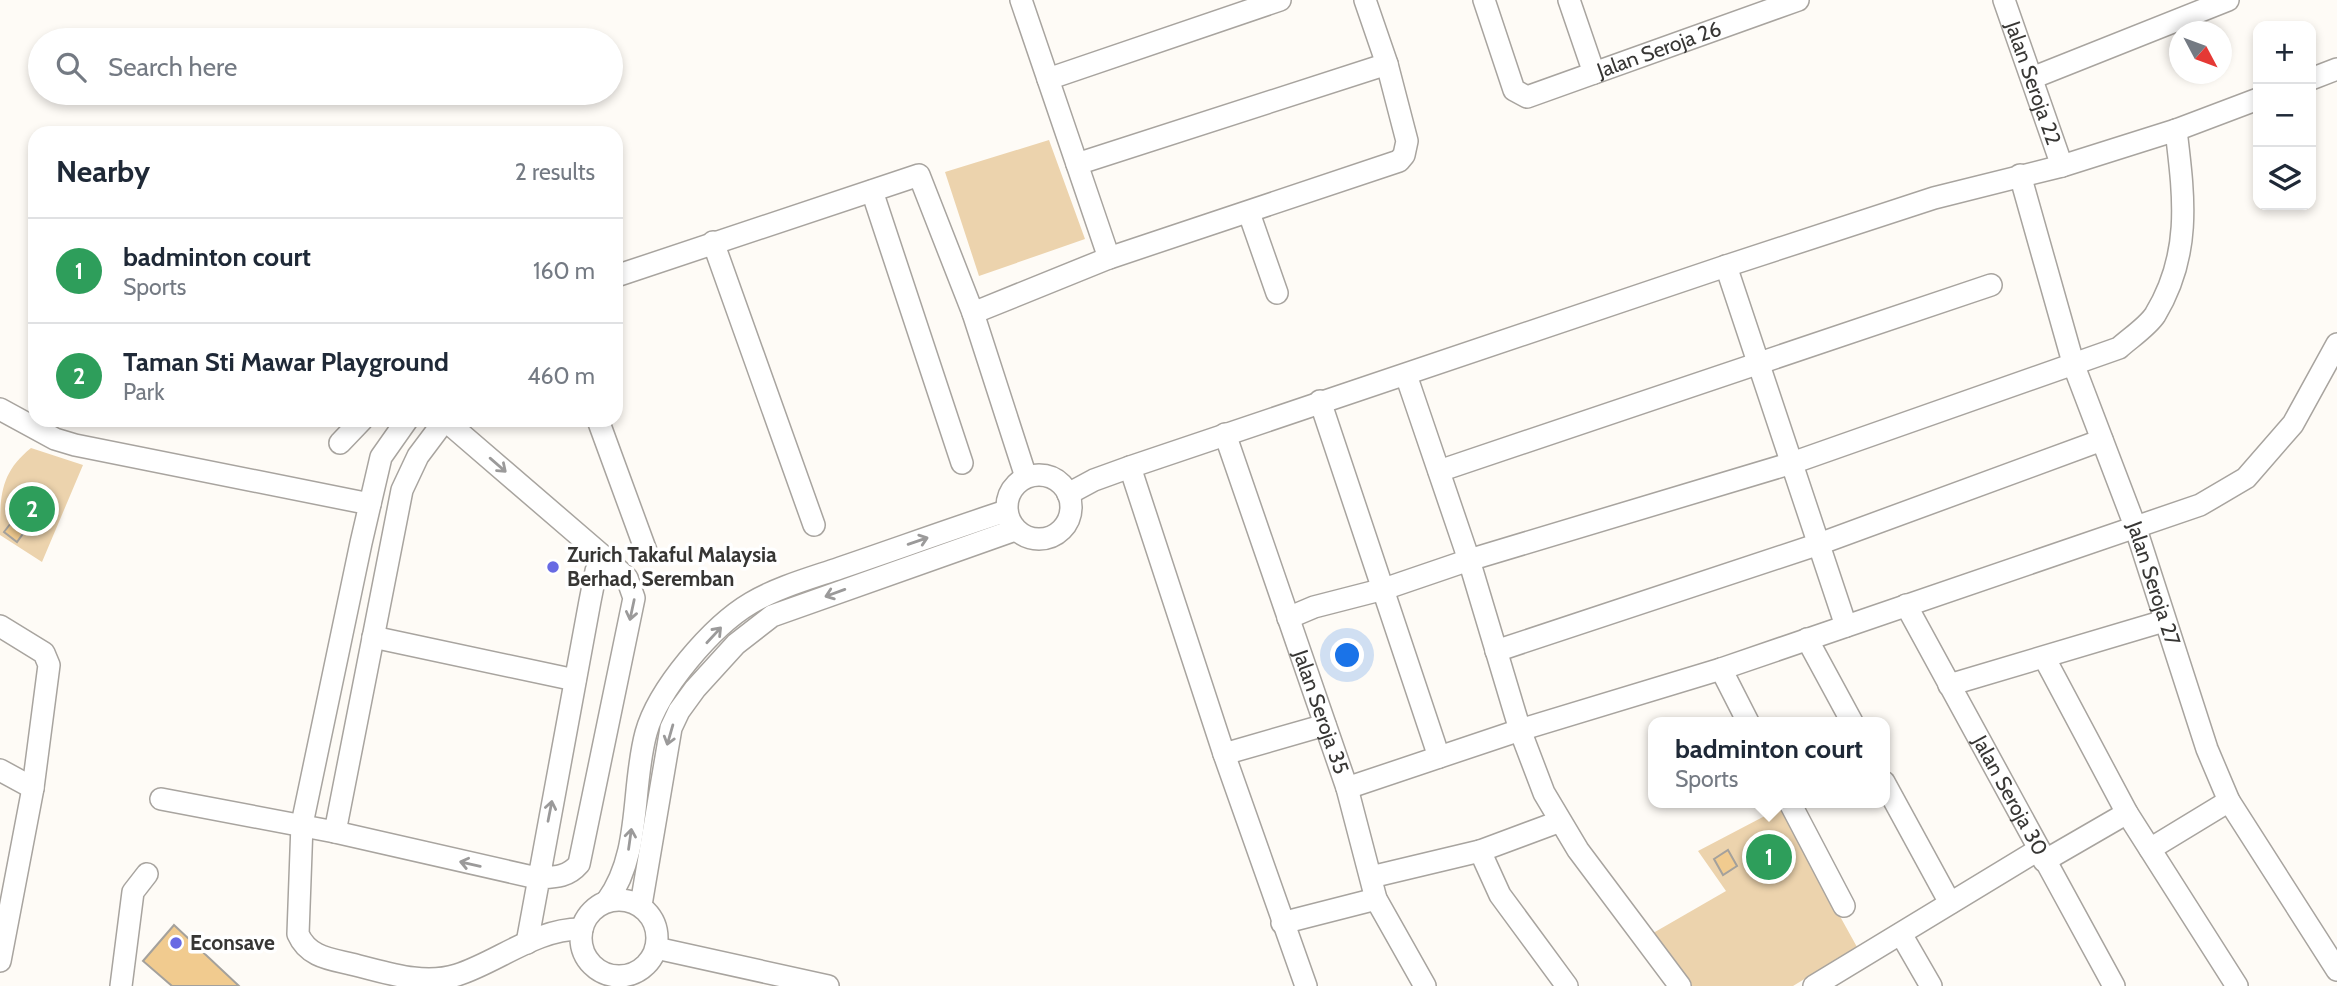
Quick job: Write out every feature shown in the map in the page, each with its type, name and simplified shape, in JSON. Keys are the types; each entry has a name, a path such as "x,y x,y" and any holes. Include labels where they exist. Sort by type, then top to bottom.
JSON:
{"street":[{"path":"1021,0 1109,258"},
{"path":"1048,79 1280,0"},
{"path":"973,313 1109,258 1391,165 1404,155 1407,141 1387,64 1365,0"},
{"name":"Jalan Seroja 26","path":"1484,0 1514,90 1522,97 1531,97 1798,0"},
{"path":"1569,0 1594,73"},
{"name":"Jalan Seroja 22","path":"2004,0 2062,166"},
{"path":"2032,78 2228,0"},
{"path":"1077,164 1387,64"},
{"path":"2316,77 2337,69"},
{"path":"1068,494 1094,480 1320,401 1406,375 1726,266 1934,198 2062,166 2176,130 2253,101"},
{"path":"1288,618 1314,607 1384,589 1469,560 1791,463 2119,348 2154,317 2176,269 2186,209 2176,130"},
{"name":"Jalan Seroja 27","path":"2020,175 2074,366 2135,526 2207,749 2229,802 2333,957"},
{"path":"623,274 919,176 973,313 1026,477"},
{"path":"872,191 962,463"},
{"path":"1249,213 1277,293"},
{"path":"713,242 814,525"},
{"path":"1726,266 1846,626"},
{"path":"1439,471 1991,285"},
{"path":"1347,788 1520,730 1721,669 2200,505 2246,478 2293,424 2337,344"},
{"path":"1406,375 1469,560 1520,730 1558,822 1680,986"},
{"path":"1320,401 1439,757"},
{"path":"0,410 28,425"},
{"path":"32,427 55,439 75,445 370,505"},
{"path":"340,443 355,427"},
{"path":"401,427 381,457 302,824 297,921 302,944 318,956 410,978 458,981 527,943 557,931 582,929"},
{"path":"335,832 408,472 441,427"},
{"path":"160,799 302,824 537,878 562,877 579,864 634,598 627,578 454,427"},
{"path":"601,427 646,551"},
{"name":"Jalan Seroja 35","path":"1225,434 1347,788 1377,899 1424,986"},
{"path":"1496,651 1819,544 2102,440"},
{"path":"1130,467 1224,754 1306,986"},
{"path":"1036,475 1055,479 1068,494 1071,514 1061,531 1053,537 1033,540 1015,530 1006,511 1010,491 1026,477 1036,475"},
{"path":"607,901 625,871 645,737 652,713 679,674 719,628 753,601 792,585 1006,511"},
{"path":"640,905 671,728 695,689 736,644 772,616 1015,530"},
{"path":"527,943 596,571 604,557"},
{"name":"Jalan Seroja 30","path":"1906,605 2114,986"},
{"path":"1949,685 2045,659 2164,621"},
{"path":"0,626 39,649 48,658 33,788 4,922 0,961"},
{"path":"373,637 575,681"},
{"path":"1807,639 1849,717"},
{"path":"2045,659 2127,813 2236,986"},
{"path":"1721,669 1745,717"},
{"path":"1224,754 1325,725"},
{"path":"0,770 33,788"},
{"path":"1890,791 1950,903"},
{"path":"2150,849 2229,802"},
{"path":"1793,808 1844,906"},
{"path":"1826,983 1950,903 2127,813"},
{"path":"1370,877 1480,850 1558,822"},
{"path":"1480,850 1500,895 1567,986"},
{"path":"121,986 133,892 146,874"},
{"path":"619,899 640,905 655,924 656,948 644,966 624,981 598,978 584,953 582,929 596,907 607,901 619,899"},
{"path":"1282,923 1377,899"},
{"path":"1901,934 1931,986"},
{"path":"656,948 828,986"}],"shaded area":[{"path":"1049,140 1085,239 979,276 945,172"},
{"path":"31,448 83,465 42,562 0,535 0,508 4,486 13,467"},
{"path":"1780,808 1857,947 1793,986 1685,986 1648,936 1726,891 1698,851"}],"building":[{"path":"14,519 27,528 17,542 4,532"},
{"path":"1728,850 1737,866 1723,875 1714,859"},
{"name":"Econsave","path":"174,925 239,986 172,986 143,961"}],"place":[{"name":"Taman Sti Mawar Playground","path":"32,509"},
{"name":"Zurich Takaful Malaysia Berhad, Seremban","path":"553,567"},
{"name":"badminton court","path":"1769,857"},
{"name":"Econsave","path":"176,943"}]}
